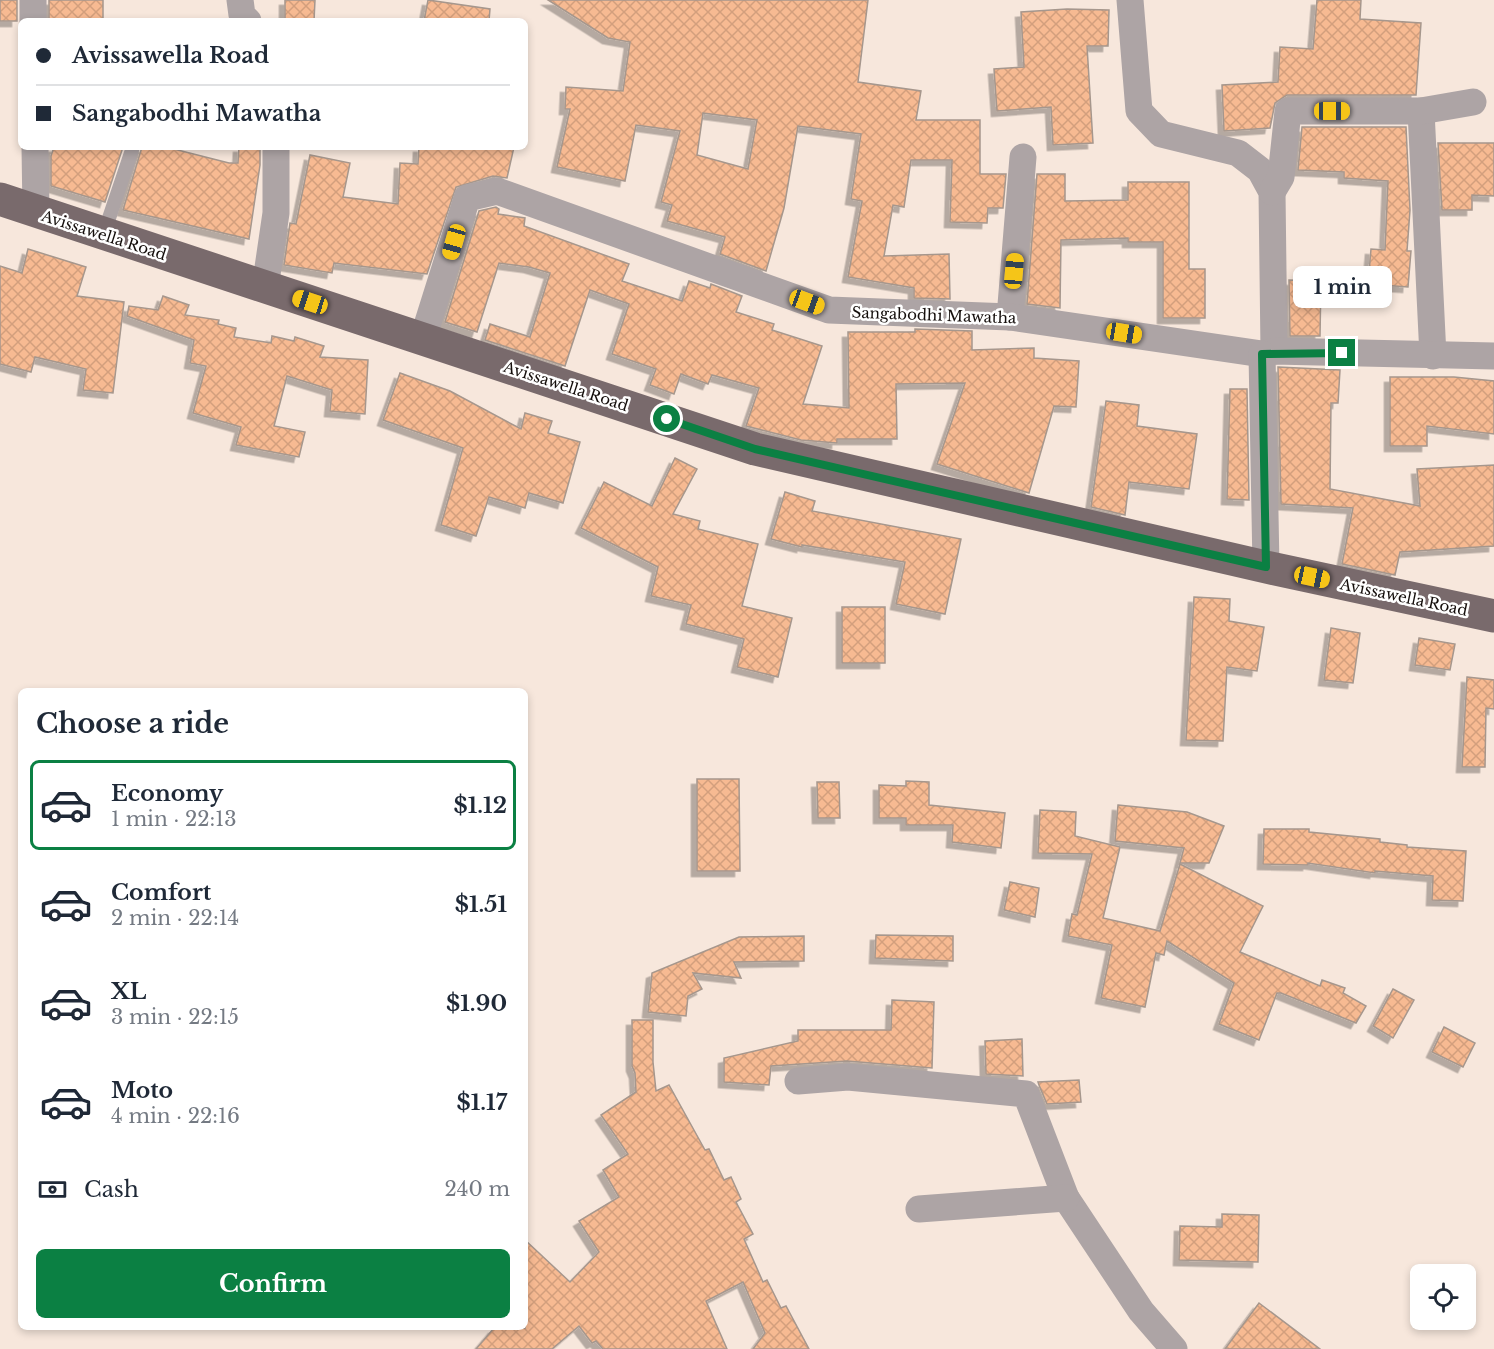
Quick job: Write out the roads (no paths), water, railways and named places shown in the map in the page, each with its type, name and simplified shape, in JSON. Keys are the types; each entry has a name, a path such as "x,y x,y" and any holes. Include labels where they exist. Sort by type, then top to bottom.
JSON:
{"main road":[{"name":"Avissawella Road","path":"0,199 36,213 423,338 755,449 1266,567 1494,616"}],"street":[{"path":"33,0 33,18"},
{"path":"240,0 242,15 245,18"},
{"path":"1130,0 1139,111 1161,134 1238,153 1260,170 1272,192"},
{"path":"1266,567 1272,192 1281,177 1288,111 1421,111 1473,102"},
{"path":"1421,111 1433,356"},
{"path":"35,150 36,213"},
{"path":"265,288 276,213 276,150"},
{"path":"1010,317 1023,157"},
{"name":"Sangabodhi Mawatha","path":"423,338 466,198 497,191 829,310 1010,317 1268,352 1494,356"},
{"path":"798,1081 848,1077 1026,1094 1066,1198 1141,1311 1174,1349"},
{"path":"919,1209 1066,1198"}],"lane":[{"path":"104,235 133,150"}]}
